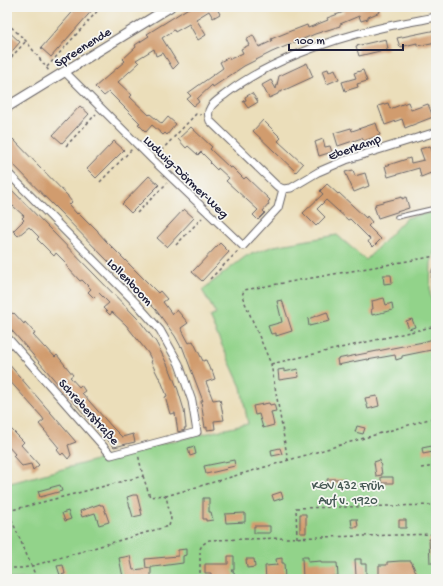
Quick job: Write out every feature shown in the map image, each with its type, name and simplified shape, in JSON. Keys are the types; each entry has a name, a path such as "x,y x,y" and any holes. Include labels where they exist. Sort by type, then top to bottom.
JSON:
{"street":[{"name":"Spreenende","path":"7,107 170,7"},
{"path":"243,246 278,208 283,189 277,186 210,121 208,115 209,110 213,105 238,85 271,66 303,52 346,37 436,17"},
{"name":"Ludwig-Dörmer-Weg","path":"65,72 153,160 243,246"},
{"name":"Eberkamp","path":"283,189 291,188 318,172 346,160 436,132"},
{"name":"Lollenboom","path":"7,172 136,303 160,330 179,364 192,401 197,432"},
{"path":"436,270 436,294"},
{"name":"Schreberstraße","path":"7,337 111,455 197,432"}],"lane":[{"path":"397,217 436,208"}],"path":[{"path":"47,67 101,7"},
{"path":"7,23 26,41 47,67 54,79"},
{"path":"7,62 26,41"},
{"path":"66,146 101,108"},
{"path":"153,160 196,114 208,115"},
{"path":"100,182 137,144"},
{"path":"137,213 172,178"},
{"path":"176,245 208,212"},
{"path":"210,279 243,246"},
{"path":"288,460 271,364 242,296 244,290 436,256"},
{"path":"271,364 436,326"},
{"path":"137,448 143,476 150,497 166,496 436,417"},
{"path":"421,468 436,466"},
{"path":"38,579 8,510 143,476"},
{"path":"7,568 23,568 32,566 169,526 171,519 166,496"},
{"path":"297,538 296,508 436,505"},
{"path":"200,579 200,549 202,545 209,540 436,534"}],"green space":[{"name":"KGV 432 Früh Auf v. 1920","path":"436,211 436,247 431,263 430,293 436,317 436,579 7,579 7,503 9,502 7,498 7,484 137,449 248,424 241,387 209,317 216,314 202,290 246,256 274,246 337,235 366,260 406,218"}],"building":[{"path":"77,7 95,7 51,57 41,48"},
{"path":"190,7 216,7 220,14 213,18 209,11 196,19 206,35 198,40 189,24 175,32 174,30 162,38 178,64 173,69 163,53 156,56 154,49 136,60 139,63 118,82 132,95 130,97 149,115 150,114 162,124 168,117 176,124 167,135 165,133 163,135 152,125 146,132 138,124 140,123 109,92 104,96 95,87 125,61 123,59 136,47 135,45 149,36 147,34"},
{"path":"342,7 379,7 380,12 361,21 359,16 340,24 340,26 315,34 272,52 244,66 213,87 212,85 197,99 199,102 194,106 187,99 191,96 188,93 223,68 220,62 229,57 230,59 243,53 241,49 249,45 246,39 253,35 259,47 272,41 271,39 293,30 307,25 308,28 328,20 327,18 344,12"},
{"path":"7,30 20,42 7,57"},
{"path":"436,30 436,42 417,46 417,43 400,47 397,38"},
{"path":"386,39 388,49 359,56 356,46"},
{"path":"307,63 313,77 269,98 262,85 271,80 276,89 279,76"},
{"path":"328,69 329,72 335,69 339,79 327,84 322,71"},
{"path":"363,70 367,81 357,84 358,87 345,91 342,82 356,78 354,73"},
{"path":"252,93 258,102 248,108 243,101 246,100 245,97"},
{"path":"408,102 411,110 428,104 433,117 405,128 402,119 385,125 378,106 388,103 390,109"},
{"path":"80,106 89,114 62,143 53,135"},
{"path":"263,120 281,138 278,141 303,164 296,172 253,131"},
{"path":"376,123 380,135 364,141 362,138 338,146 334,133 351,128 352,131"},
{"path":"191,127 212,147 210,149 230,168 232,167 244,179 246,177 270,200 268,202 269,204 263,211 265,213 258,220 253,215 258,210 226,181 229,178 218,168 217,170 201,152 198,155 188,146 186,148 178,139"},
{"path":"13,139 68,196 72,202 69,205 77,214 78,213 90,225 91,224 158,293 160,291 167,299 163,302 172,314 177,310 188,323 181,328 189,343 193,341 203,361 206,360 215,379 206,382 213,400 220,399 224,420 214,421 215,429 207,430 207,427 205,428 201,401 203,401 182,346 181,347 156,310 7,158 7,145"},
{"path":"323,139 325,147 330,146 332,152 319,156 315,142"},
{"path":"114,141 124,150 96,178 87,169"},
{"path":"430,146 436,160 436,171 421,177 419,168 388,177 385,166 410,158 411,163 424,160 420,149"},
{"path":"353,170 355,176 365,173 369,186 354,192 345,172"},
{"path":"149,176 159,185 131,213 122,204"},
{"path":"327,184 366,218 367,216 372,222 368,226 381,239 373,247 368,242 370,239 350,219 348,220 326,200 317,209 325,217 316,226 303,213 323,194 320,191"},
{"path":"7,185 139,320 156,342 178,390 184,410 185,430 178,432 175,413 170,414 165,397 167,396 148,353 126,325 112,312 110,315 103,308 109,303 99,293 94,298 88,292 91,289 82,280 80,281 56,253 54,256 37,239 39,237 29,227 18,236 13,231 24,220 22,218 24,216 13,206 7,212"},
{"path":"402,197 402,199 406,197 409,208 378,218 374,206 376,206 375,204"},
{"path":"184,209 194,218 167,247 157,238"},
{"path":"220,243 229,252 202,281 192,272"},
{"path":"383,275 391,275 392,283 384,284"},
{"path":"384,298 386,305 392,303 393,310 372,315 372,301"},
{"path":"282,300 292,331 276,336 276,333 271,334 268,326 282,322 277,301"},
{"path":"7,308 24,324 25,322 35,334 33,335 45,348 46,347 55,357 57,355 73,375 70,377 79,387 81,385 85,391 82,393 112,427 122,437 133,434 135,442 114,447 7,325"},
{"path":"327,312 330,321 309,326 308,319"},
{"path":"412,319 415,327 409,329 406,321"},
{"path":"436,338 436,349 402,356 402,358 396,360 395,355 338,365 337,359 423,342"},
{"path":"7,362 76,442 68,445 71,455 68,459 63,453 61,455 57,450 59,448 39,424 44,420 42,417 7,378"},
{"path":"284,369 284,372 298,369 299,377 279,380 278,370"},
{"path":"377,396 379,406 368,409 365,398"},
{"path":"269,403 270,405 274,404 276,411 271,412 274,425 263,428 259,414 255,415 253,406"},
{"path":"7,425 24,442 21,445 39,465 33,470 31,464 22,466 13,456 15,454 7,445"},
{"path":"357,426 365,428 363,434 355,432"},
{"path":"194,446 196,454 190,456 188,448"},
{"path":"432,446 433,452 423,454 422,448"},
{"path":"280,448 282,454 272,456 271,450"},
{"path":"234,460 235,466 206,474 204,466"},
{"path":"380,460 382,475 376,476 374,462"},
{"path":"381,477 393,477 393,483 381,483"},
{"path":"327,479 345,479 345,483 328,485"},
{"path":"60,485 62,491 40,497 38,491"},
{"path":"281,492 283,498 274,501 272,495"},
{"path":"137,495 142,515 133,517 127,497"},
{"path":"203,498 209,498 209,512 211,512 213,520 206,521 206,519 203,519"},
{"path":"100,504 103,505 109,522 99,525 95,513 82,517 80,511"},
{"path":"68,511 71,519 65,521 62,513"},
{"path":"245,513 245,522 226,523 225,514"},
{"path":"300,514 306,514 306,533 300,533"},
{"path":"351,519 357,519 358,527 352,527"},
{"path":"399,520 406,520 406,528 399,528"},
{"path":"254,526 270,526 270,533 254,533"},
{"path":"429,539 436,539 436,563 430,563"},
{"path":"186,549 186,555 183,556 183,563 146,568 145,559 178,556 178,550"},
{"path":"130,556 133,570 151,568 151,579 129,579 129,577 123,577 119,558"},
{"path":"228,556 234,556 234,570 231,570 234,572 235,579 211,579 211,573 205,573 205,564 228,564"},
{"path":"302,557 308,557 308,562 321,561 321,563 337,563 338,576 325,577 325,579 303,579"},
{"path":"282,558 282,563 284,563 285,579 266,579 265,566 277,565 276,559"},
{"path":"246,559 254,559 255,567 247,568"},
{"path":"355,559 361,559 361,564 366,564 366,576 356,576"},
{"path":"411,561 419,579 379,578 379,565 387,565 387,562"},
{"path":"63,565 65,574 60,575 57,566"}]}
